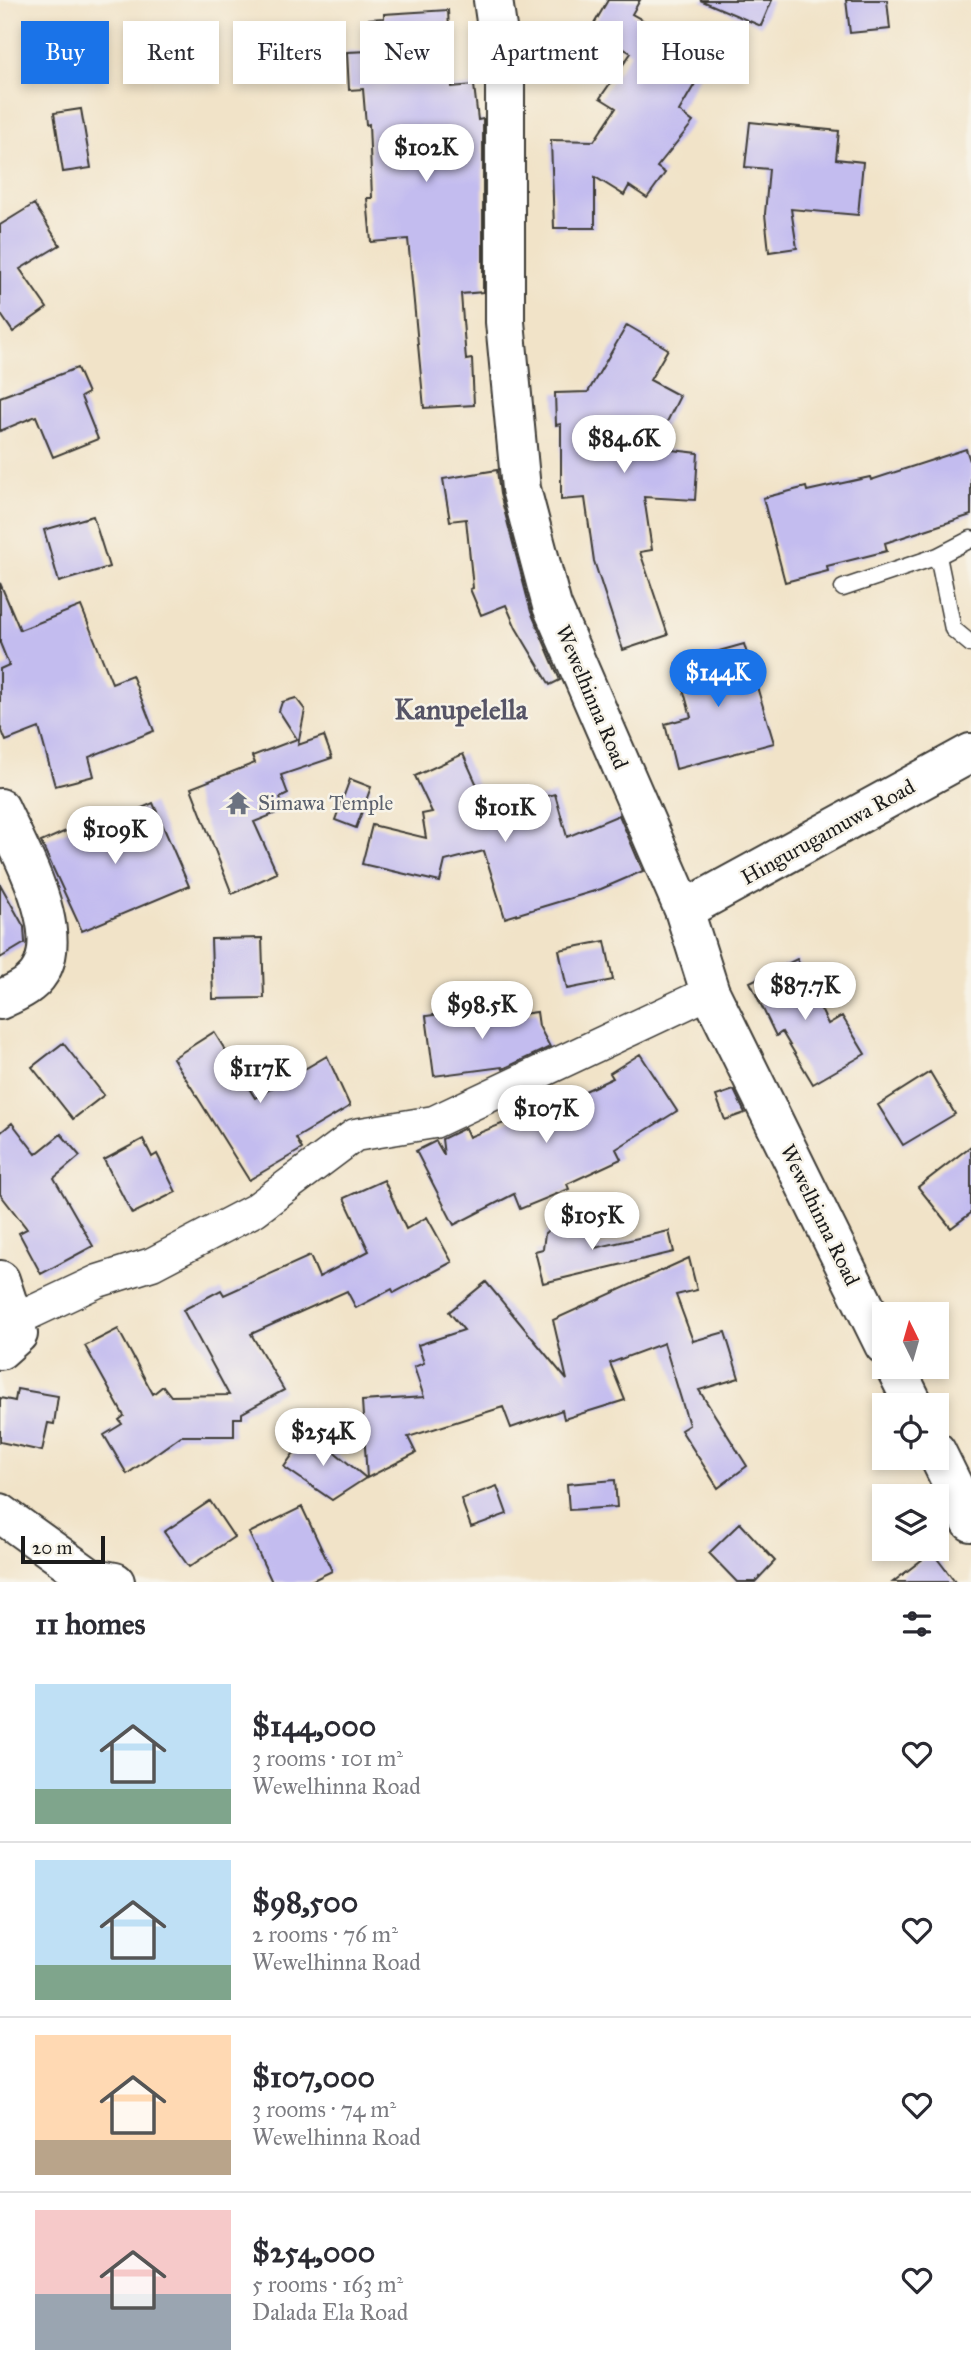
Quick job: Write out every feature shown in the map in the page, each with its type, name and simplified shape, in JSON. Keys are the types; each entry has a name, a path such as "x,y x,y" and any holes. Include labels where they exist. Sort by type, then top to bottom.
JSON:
{"street":[{"name":"Wewelhinna Road","path":"493,0 505,84 505,322 521,489 552,606 684,910 710,992 872,1321"},
{"name":"Hingurugamuwa Road","path":"684,910 971,753"},
{"path":"0,808 43,905 50,951 31,984 0,1000"},
{"path":"0,1280 8,1335 98,1281 152,1264 255,1210 355,1135 434,1122 710,992"},
{"path":"945,1470 971,1522"},
{"path":"0,1513 89,1577 115,1582"}],"lane":[{"path":"843,588 938,556 971,539"},
{"path":"938,556 953,629 971,644"}],"building":[{"path":"608,0 640,0 632,14 644,21 637,21 637,84 695,84 679,111 693,122 657,167 665,173 647,198 629,186 624,195 595,177 595,228 554,228 551,140 594,141 616,108 600,98 610,84 623,84 623,65 631,53 623,48 623,21 596,21"},
{"path":"700,0 772,0 761,26"},
{"path":"846,0 887,0 890,29 850,33"},
{"path":"448,10 449,21 369,21 384,18 384,14"},
{"path":"360,51 360,84 452,84 452,87 474,85 478,120 483,119 483,292 461,294 466,360 472,359 474,405 424,408 408,239 371,242 367,198 372,198 369,124 366,125 363,89 349,90 347,52"},
{"path":"81,109 91,168 63,172 54,113"},
{"path":"750,122 839,131 836,159 863,162 858,215 791,209 797,248 769,252 765,214 769,169 745,167"},
{"path":"34,204 60,245 20,269 47,308 13,332 0,313 0,225"},
{"path":"627,325 668,349 650,380 680,396 654,448 698,453 695,500 644,497 652,550 640,552 668,635 623,650 594,561 585,498 561,500 561,424 556,425 555,393 588,392"},
{"path":"77,368 88,393 81,397 98,439 53,457 36,416 0,431 0,397"},
{"path":"966,449 971,464 971,515 885,543 887,551 827,566 828,571 785,582 763,498 806,487 807,491 870,477 871,480"},
{"path":"497,470 500,494 531,612 560,680 550,685 516,628 506,605 481,615 470,589 473,588 466,519 450,521 443,479"},
{"path":"93,516 109,567 59,582 44,530"},
{"path":"0,583 20,630 81,606 112,683 132,675 154,731 89,757 94,776 55,786 39,728 6,741 0,726 0,669 9,665 0,643"},
{"path":"744,644 774,743 676,769 665,724 691,717 676,663"},
{"path":"296,698 305,710 298,745 324,736 332,758 281,775 288,794 280,798 284,810 254,822 277,873 232,894 191,788 255,763 252,756 297,739 279,711 282,702"},
{"path":"463,754 489,812 555,794 567,837 619,815 643,871 601,889 505,918 484,851 445,861 440,882 362,864 372,825 426,838 422,814 432,812 415,776"},
{"path":"350,779 371,787 356,828 335,820"},
{"path":"153,803 189,886 82,931 41,842 100,816 104,825"},
{"path":"0,884 24,927 25,943 0,958"},
{"path":"262,938 264,998 213,999 211,939"},
{"path":"605,941 613,980 567,989 559,950"},
{"path":"797,959 828,1024 842,1016 865,1054 813,1084 782,1032 776,1036 750,982"},
{"path":"470,1010 471,1021 537,1012 539,1026 550,1047 503,1069 434,1076 426,1016"},
{"path":"214,1032 255,1098 327,1056 350,1106 296,1138 302,1149 249,1180 173,1058"},
{"path":"63,1043 104,1095 73,1119 32,1067"},
{"path":"640,1054 677,1111 616,1149 621,1159 567,1184 569,1189 520,1209 514,1194 454,1225 416,1151 436,1141 444,1155 442,1139 465,1128 469,1137 537,1110 538,1113 613,1078 610,1073"},
{"path":"930,1072 955,1114 903,1145 878,1105"},
{"path":"734,1090 745,1113 725,1120 716,1096"},
{"path":"12,1123 36,1154 61,1134 80,1156 54,1178 93,1246 41,1274 19,1233 27,1229 0,1194 0,1133"},
{"path":"143,1139 152,1157 157,1154 176,1192 132,1214 104,1160"},
{"path":"971,1146 971,1213 951,1228 918,1187"},
{"path":"384,1180 406,1229 427,1217 452,1262 394,1293 392,1289 356,1308 347,1291 251,1334 284,1390 242,1413 242,1418 234,1418 234,1436 181,1436 127,1474 104,1435 122,1424 119,1420 124,1416 85,1346 118,1329 153,1394 163,1386 171,1396 229,1395 183,1310 221,1290 224,1295 310,1256 319,1277 369,1251 344,1198"},
{"path":"559,1222 599,1232 595,1248 669,1231 674,1252 543,1283 535,1251 543,1249 545,1233"},
{"path":"689,1258 697,1290 676,1295 693,1341 725,1332 739,1378 699,1390 747,1466 718,1488 681,1430 689,1425 664,1343 610,1363 625,1400 564,1419 562,1410 511,1428 503,1407 408,1437 416,1453 367,1478 362,1401 424,1397 414,1367 424,1363 418,1345 464,1330 449,1312 486,1282 567,1380 553,1320"},
{"path":"17,1389 58,1396 54,1424 48,1423 42,1451 0,1442 0,1398 15,1401"},
{"path":"309,1431 366,1478 332,1500 284,1467"},
{"path":"615,1480 617,1507 569,1510 567,1484"},
{"path":"497,1486 507,1514 471,1527 461,1499"},
{"path":"210,1501 234,1537 189,1567 164,1532"},
{"path":"302,1507 332,1571 309,1582 272,1582 249,1533"},
{"path":"740,1523 775,1561 755,1582 737,1582 709,1553"},
{"path":"920,1561 939,1561 955,1582 893,1582"}],"place":[{"name":"Simawa Temple","path":"238,803"}],"district":[{"name":"Kanupelella","path":"461,709"}]}
